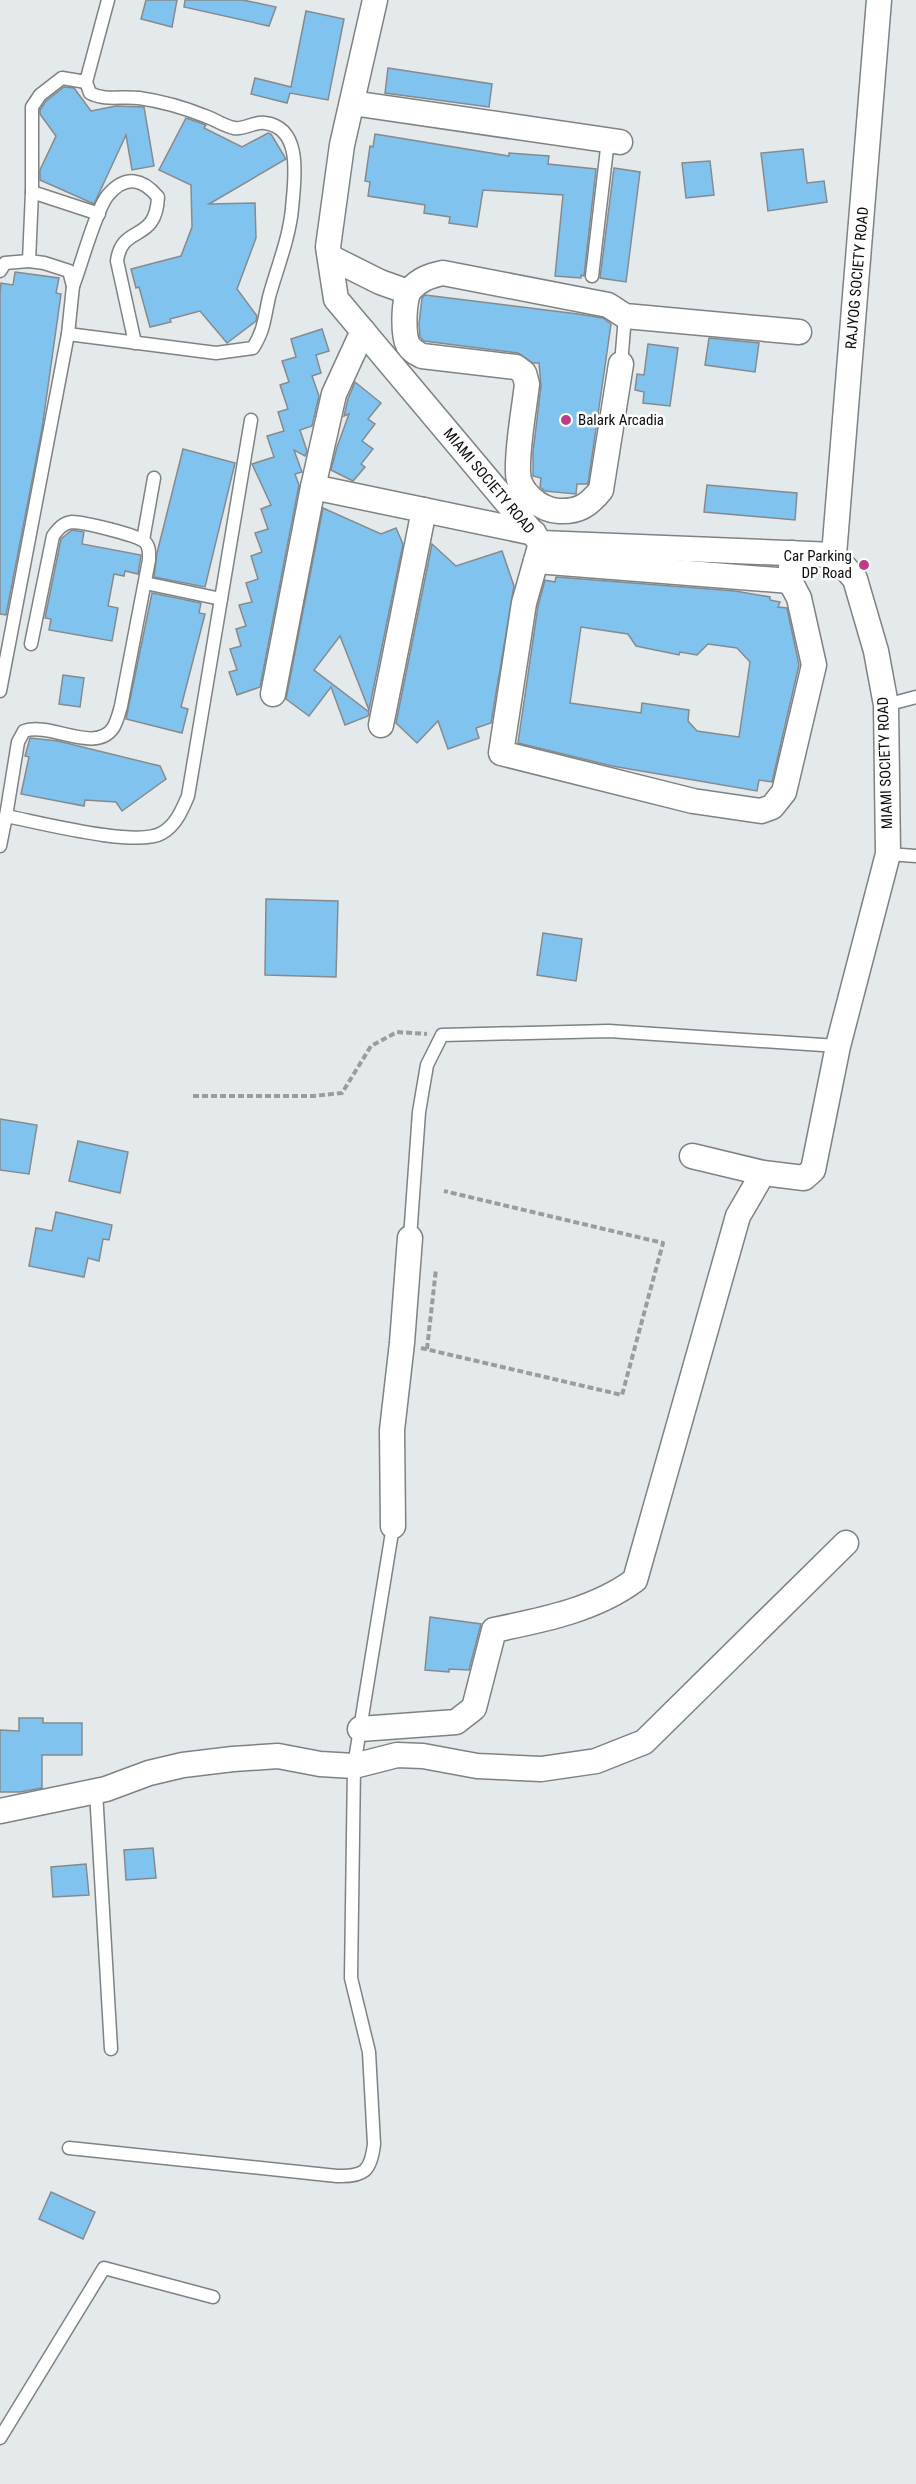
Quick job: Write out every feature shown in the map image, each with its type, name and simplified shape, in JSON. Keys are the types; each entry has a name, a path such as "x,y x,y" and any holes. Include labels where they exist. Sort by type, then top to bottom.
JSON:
{"street":[{"name":"MIAMI SOCIETY ROAD","path":"375,0 342,145 328,247 336,299 537,546 655,559 792,554 834,555 855,579 876,651 886,705 888,854 838,1046 813,1170 804,1178 763,1173 692,1156"},
{"name":"RAJYOG SOCIETY ROAD","path":"834,555 879,0"},
{"path":"352,103 614,141"},
{"path":"330,257 380,282 408,292"},
{"path":"621,364 602,489 592,502 578,510 556,511 541,506 528,495 517,475 527,384 524,373 516,367 423,356 412,351 407,342 404,313 408,292 424,278 443,273 608,305 625,316 799,332"},
{"path":"273,694 313,487 334,394 363,331"},
{"path":"313,487 424,510 537,546 524,603 501,753 693,801 761,811 772,807 784,792 814,665 799,598 790,581 792,554"},
{"path":"381,725 424,510"},
{"path":"655,559 790,581"},
{"path":"360,1729 456,1722 474,1708 494,1630 560,1616 622,1590 635,1580 738,1216 763,1173"},
{"path":"393,1526 392,1430 402,1343 410,1238"},
{"path":"0,1811 96,1791 183,1764 233,1759 278,1756 320,1764 354,1766 396,1755 423,1756 477,1766 541,1769 596,1761 644,1742 846,1543"}],"lane":[{"path":"68,334 216,353 253,348 263,331 268,300 291,219 296,171 289,140 281,129 266,123 253,123 240,129 232,128 203,115 139,98 100,98 90,93 86,82 108,0"},
{"path":"29,261 32,107 40,95 62,78 86,82"},
{"path":"592,276 614,141"},
{"path":"0,691 68,334 73,286 108,195 128,181 138,181 149,187 158,197 158,209 150,227 124,241 119,249 117,261 135,342"},
{"path":"32,192 99,214"},
{"path":"0,272 5,263 29,261 52,265 69,271 73,286"},
{"path":"621,364 625,316"},
{"path":"6,816 132,839 160,834 181,814 188,796 251,420"},
{"path":"143,540 154,478"},
{"path":"0,846 18,742 24,731 34,728 88,739 103,738 113,728 121,706 145,583 149,560 148,545 132,535 72,522 59,528 53,536 31,644"},
{"path":"145,583 221,599"},
{"path":"886,705 916,697"},
{"path":"888,854 916,856"},
{"path":"410,1238 419,1112 427,1065 442,1035 609,1031 838,1046"},
{"path":"69,2148 337,2176 360,2175 368,2168 373,2157 374,2144 369,2052 364,2023 351,1978 354,1766 393,1526"},
{"path":"96,1791 111,2049"},
{"path":"0,2438 104,2268 213,2297"}],"path":[{"path":"193,1096 313,1096 342,1093 371,1046 397,1032 442,1035"},
{"path":"402,1343 622,1395 663,1243 444,1191"},
{"path":"427,1349 436,1269"}],"building":[{"path":"146,0 177,0 172,27 141,19"},
{"path":"185,0 243,0 276,7 269,26 184,7"},
{"path":"306,11 344,19 328,100 290,93 287,103 251,94 255,78 291,87"},
{"path":"388,68 492,84 489,107 385,93"},
{"path":"64,87 74,88 91,111 116,106 144,107 154,166 132,170 126,135 94,204 40,180 40,170 56,136 40,114 40,110 46,101"},
{"path":"186,118 206,125 204,128 242,147 268,133 271,134 286,159 209,204 255,203 256,238 237,289 257,316 256,321 227,343 200,311 150,327 139,287 136,288 131,269 181,256 192,227 191,185 159,170"},
{"path":"375,134 509,156 509,153 549,156 548,164 596,169 584,276 581,275 581,278 555,276 563,195 483,190 477,227 449,223 450,217 424,213 425,205 368,196 370,182 365,181 370,146 373,147"},
{"path":"803,149 807,183 824,181 827,202 768,211 761,153"},
{"path":"710,161 714,195 686,198 682,163"},
{"path":"614,168 640,172 626,282 600,278"},
{"path":"15,272 59,278 56,293 61,294 42,429 6,615 0,614 0,293 1,283 13,285"},
{"name":"Balark Arcadia","path":"425,295 578,314 603,318 611,324 588,484 577,484 576,494 545,491 540,487 541,478 533,476 533,452 541,386 539,363 533,363 518,353 424,341 420,337 419,324 422,298"},
{"path":"322,329 329,351 316,355 321,373 312,376 319,396 312,426 300,430 307,451 305,456 294,450 302,472 295,474 299,485 260,687 237,695 229,672 237,670 230,649 241,646 236,629 246,626 239,605 252,602 246,583 258,579 251,556 262,552 255,533 268,529 261,509 271,505 252,464 274,457 267,436 284,431 278,412 288,409 280,385 289,382 282,361 296,357 291,339"},
{"path":"709,338 759,343 755,372 705,365"},
{"path":"648,344 678,348 670,406 643,403 644,392 635,390 637,374 644,375"},
{"path":"355,382 381,403 368,419 375,424 362,441 373,449 361,464 365,467 353,481 331,470 349,414 344,416"},
{"path":"183,449 235,463 205,587 154,577 157,553"},
{"path":"707,485 797,493 795,520 704,512"},
{"path":"323,508 381,534 396,528 403,544 369,710 340,636 314,670 369,712 368,716 345,725 331,687 309,716 286,699"},
{"path":"72,530 84,532 82,544 141,555 138,574 125,571 124,576 114,574 108,606 118,608 112,641 49,630 51,619 45,618 61,539"},
{"path":"432,544 456,566 502,551 514,586 491,723 476,728 479,738 448,749 438,721 417,743 396,723"},
{"path":"556,577 735,591 770,597 770,600 780,602 778,607 787,608 799,665 772,782 759,780 757,791 612,766 518,743 538,606 545,580 555,582","holes":["581,627 628,634 636,646 679,655 680,652 697,655 708,644 737,648 750,662 739,737 697,731 688,721 689,710 642,703 641,713 570,703"]},
{"path":"152,593 201,603 199,613 205,614 181,707 188,709 182,733 126,719"},
{"path":"63,675 84,678 80,707 59,704"},
{"path":"30,738 58,741 160,766 166,779 122,811 116,802 85,800 84,806 21,794 29,757 25,756"},
{"path":"266,899 338,901 336,977 265,975"},
{"path":"543,933 582,939 576,981 537,975"},
{"path":"0,1119 37,1125 29,1174 0,1170"},
{"path":"78,1141 128,1152 120,1193 69,1181"},
{"path":"56,1212 112,1225 109,1240 103,1239 99,1261 88,1258 84,1277 29,1266 36,1228 52,1231"},
{"path":"430,1617 481,1624 469,1670 449,1669 449,1672 425,1670"},
{"path":"19,1718 43,1718 43,1723 82,1723 82,1755 42,1755 42,1788 20,1792 0,1792 0,1730 19,1731"},
{"path":"153,1848 156,1878 126,1880 124,1850"},
{"path":"86,1864 89,1895 53,1897 51,1867"},
{"path":"51,2192 95,2212 83,2239 39,2219"}],"place":[{"name":"Balark Arcadia","path":"566,420"},
{"name":"Car Parking DP Road","path":"864,565"}]}
